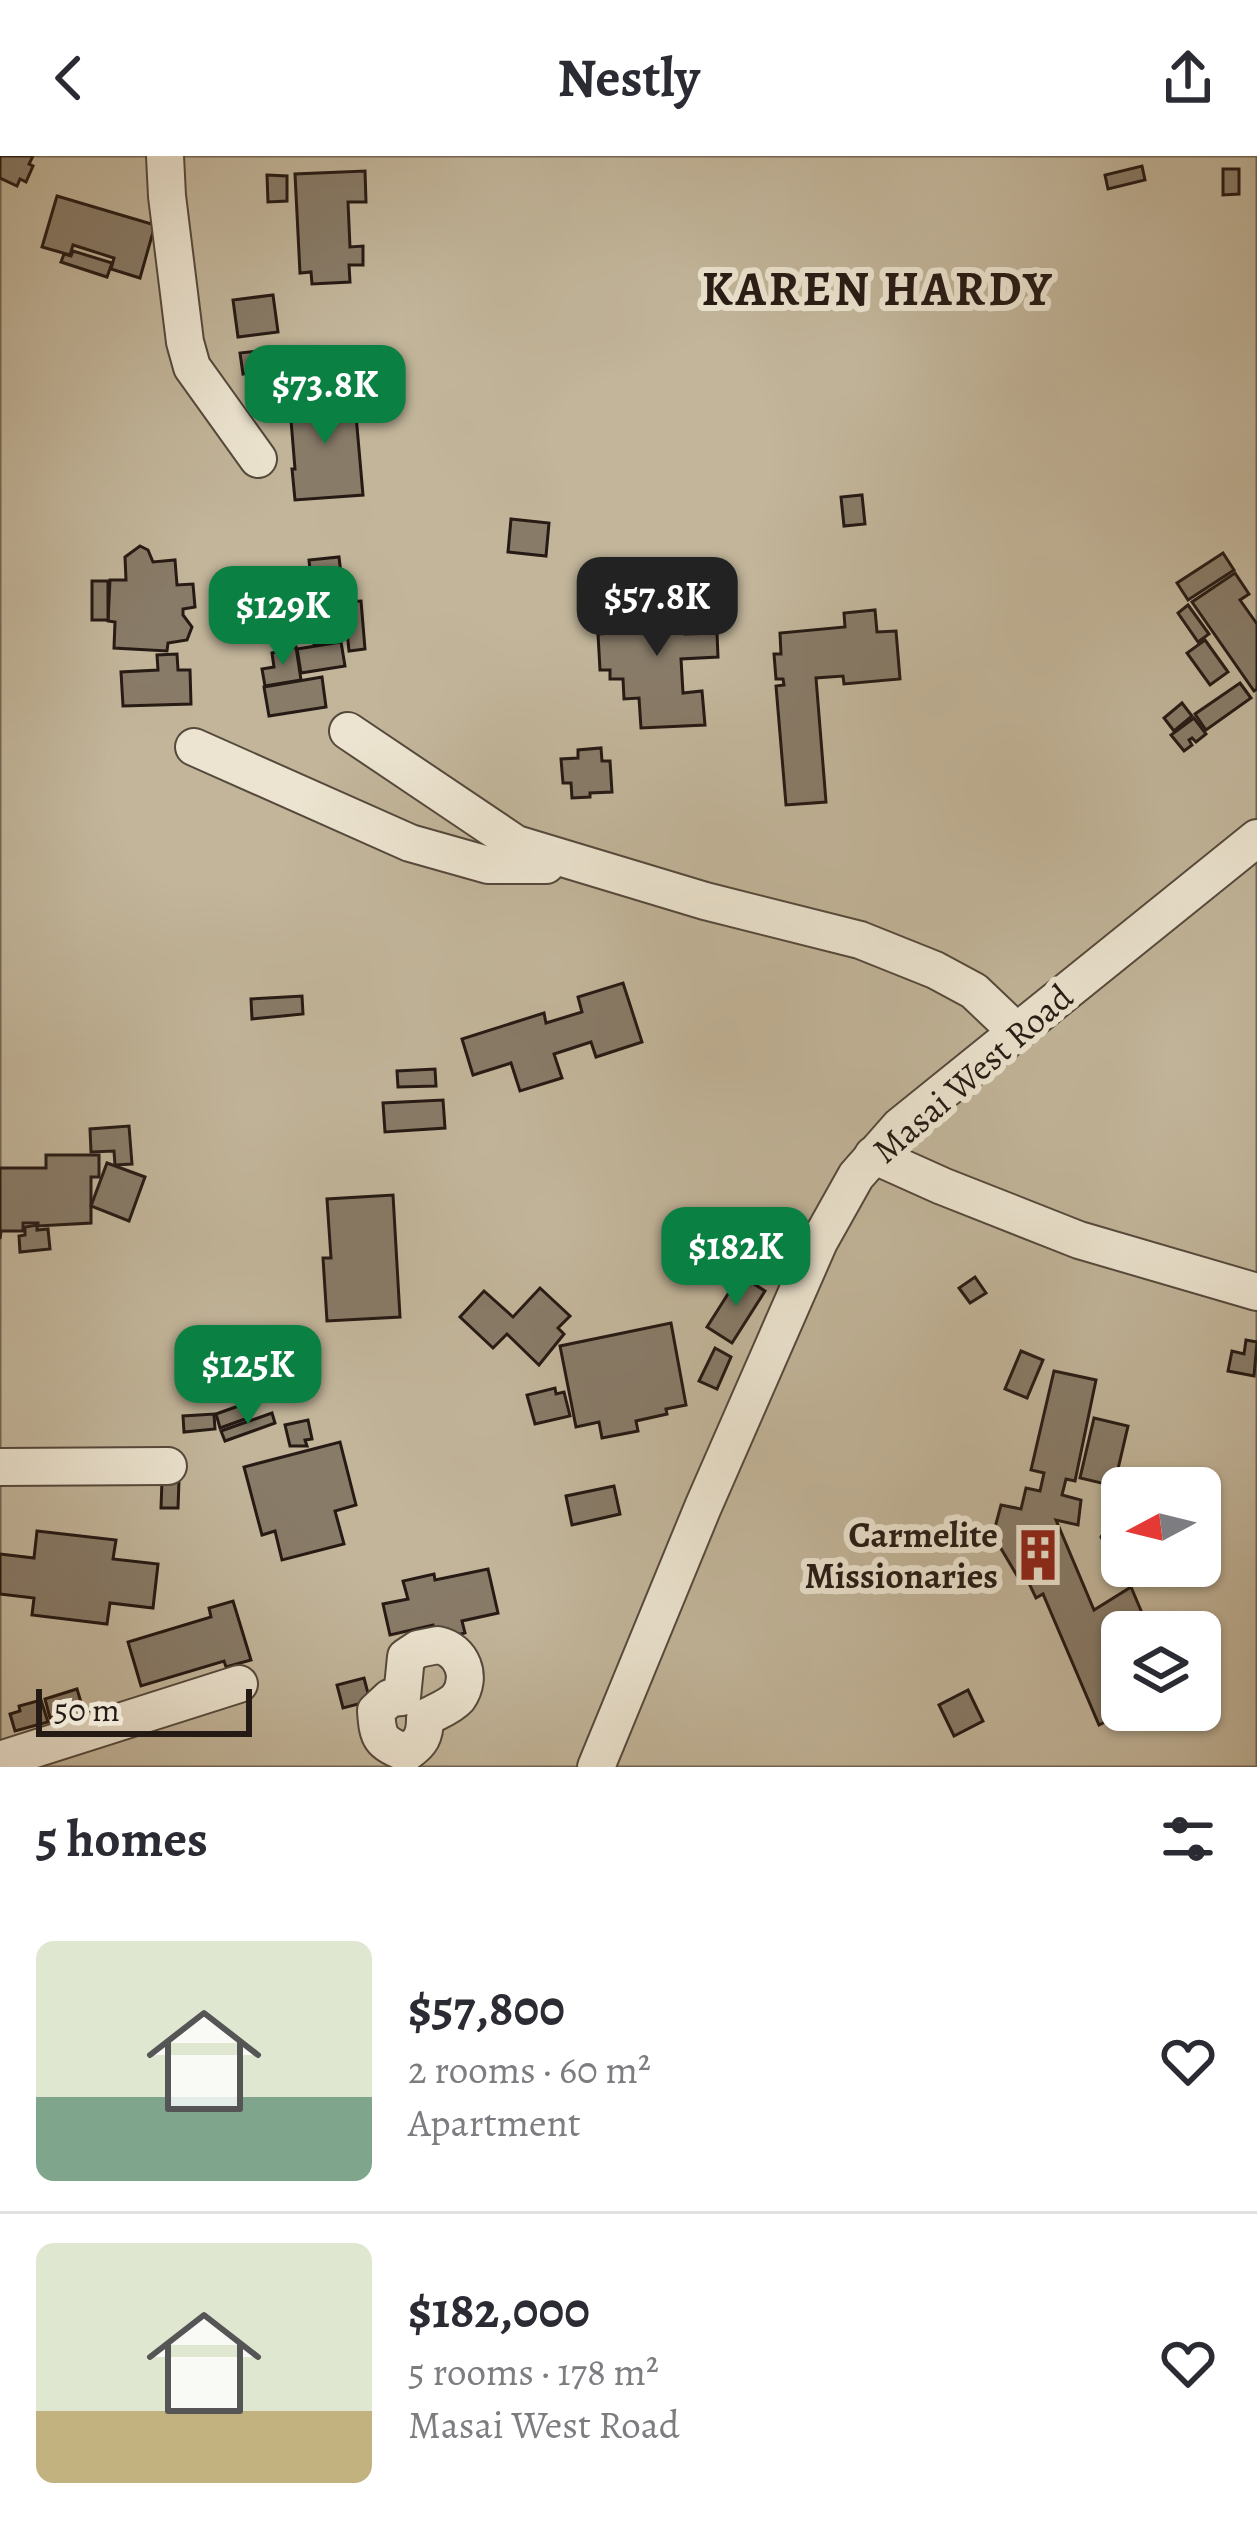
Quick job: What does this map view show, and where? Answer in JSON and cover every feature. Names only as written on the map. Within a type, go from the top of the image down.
[{"type":"street","points":[[165,156],[166,196],[191,367],[258,459]]},
{"type":"street","points":[[348,731],[516,844],[705,901],[860,940],[974,991],[1016,1031]]},
{"type":"street","points":[[194,747],[410,843],[488,865],[586,866]]},
{"type":"street","name":"Masai West Road","points":[[596,1767],[819,1242],[856,1176],[900,1126],[1257,838]]},
{"type":"street","points":[[873,1155],[1079,1240],[1257,1292]]},
{"type":"street","points":[[0,1467],[168,1466]]},
{"type":"street","points":[[0,1760],[239,1684]]},
{"type":"street","points":[[407,1760],[377,1734],[376,1711],[390,1698],[413,1707]]},
{"type":"shaded area","points":[[0,156],[1257,156],[1257,1767],[0,1767]]},
{"type":"building","points":[[0,156],[33,156],[26,182],[20,179],[17,186],[0,178]]},
{"type":"building","points":[[1142,166],[1145,180],[1108,189],[1105,175]]},
{"type":"building","points":[[1223,169],[1239,169],[1239,194],[1223,195]]},
{"type":"building","points":[[365,171],[366,202],[348,202],[350,247],[363,246],[363,265],[349,265],[350,282],[312,284],[311,272],[300,273],[295,174]]},
{"type":"building","points":[[267,175],[287,176],[287,201],[268,202]]},
{"type":"building","points":[[57,196],[155,225],[140,278],[111,269],[114,258],[73,245],[70,255],[42,247]]},
{"type":"building","points":[[73,251],[112,263],[107,277],[61,262],[64,254],[71,256]]},
{"type":"building","points":[[273,295],[278,332],[238,337],[233,300]]},
{"type":"building","points":[[278,349],[281,377],[250,380],[249,373],[243,374],[240,353]]},
{"type":"building","points":[[344,392],[345,405],[355,404],[363,495],[295,500],[289,396]]},
{"type":"building","points":[[862,495],[865,524],[844,526],[841,497]]},
{"type":"building","points":[[511,519],[549,523],[546,556],[508,552]]},
{"type":"building","points":[[140,546],[148,550],[153,562],[175,560],[177,585],[193,584],[195,607],[183,609],[192,627],[187,640],[168,643],[167,651],[114,648],[115,622],[108,621],[110,580],[126,580],[125,557]]},
{"type":"building","points":[[1223,553],[1234,570],[1188,600],[1177,583]]},
{"type":"building","points":[[339,557],[346,618],[316,621],[315,608],[303,609],[300,581],[311,580],[309,560]]},
{"type":"building","points":[[1235,573],[1249,594],[1240,600],[1257,624],[1254,691],[1192,602]]},
{"type":"building","points":[[287,575],[288,586],[298,584],[301,610],[266,615],[261,579]]},
{"type":"building","points":[[92,581],[108,581],[108,620],[92,620]]},
{"type":"building","points":[[682,592],[685,634],[717,633],[718,657],[681,659],[683,693],[702,691],[705,725],[641,728],[639,698],[624,699],[623,679],[610,679],[610,670],[600,670],[598,634],[624,632],[622,595]]},
{"type":"building","points":[[361,601],[365,649],[349,651],[344,602]]},
{"type":"building","points":[[1188,605],[1209,634],[1198,642],[1178,613]]},
{"type":"building","points":[[875,610],[877,632],[896,631],[900,679],[844,684],[843,676],[816,678],[826,802],[786,805],[776,686],[784,685],[783,679],[776,679],[774,654],[781,654],[780,633],[845,627],[844,613]]},
{"type":"building","points":[[335,621],[336,642],[314,644],[312,623]]},
{"type":"building","points":[[1205,640],[1228,672],[1210,685],[1187,653]]},
{"type":"building","points":[[341,642],[345,666],[301,673],[297,649]]},
{"type":"building","points":[[296,647],[301,680],[265,686],[262,669],[274,667],[272,653]]},
{"type":"building","points":[[177,654],[178,670],[190,670],[191,704],[123,706],[121,672],[158,670],[157,655]]},
{"type":"building","points":[[322,677],[326,707],[269,716],[264,687]]},
{"type":"building","points":[[1240,683],[1251,698],[1206,730],[1195,714]]},
{"type":"building","points":[[1182,703],[1192,716],[1174,731],[1164,718]]},
{"type":"building","points":[[1194,718],[1206,734],[1196,742],[1189,740],[1192,745],[1184,751],[1171,735]]},
{"type":"building","points":[[601,748],[602,761],[610,761],[612,792],[572,798],[571,783],[563,783],[561,759],[578,758],[578,750]]},
{"type":"building","points":[[623,983],[642,1042],[596,1057],[591,1042],[554,1054],[562,1078],[520,1091],[511,1063],[473,1075],[462,1039],[544,1013],[546,1023],[582,1012],[578,997]]},
{"type":"building","points":[[302,996],[303,1014],[252,1019],[251,999]]},
{"type":"building","points":[[435,1069],[436,1086],[398,1087],[397,1071]]},
{"type":"building","points":[[443,1100],[445,1128],[385,1132],[383,1103]]},
{"type":"building","points":[[129,1126],[132,1164],[115,1165],[114,1151],[91,1152],[90,1129]]},
{"type":"building","points":[[46,1155],[99,1155],[99,1177],[91,1177],[91,1223],[23,1223],[23,1231],[1,1231],[0,1239],[0,1168],[46,1168]]},
{"type":"building","points":[[107,1163],[145,1177],[129,1221],[91,1206]]},
{"type":"building","points":[[393,1195],[400,1317],[327,1321],[323,1258],[331,1258],[327,1199]]},
{"type":"building","points":[[37,1225],[37,1230],[48,1229],[50,1249],[20,1252],[19,1236],[25,1235],[25,1227]]},
{"type":"building","points":[[740,1275],[765,1291],[732,1343],[707,1327]]},
{"type":"building","points":[[975,1277],[986,1293],[970,1303],[959,1288]]},
{"type":"building","points":[[540,1288],[570,1316],[558,1328],[564,1334],[539,1365],[507,1334],[493,1348],[460,1317],[484,1291],[513,1317]]},
{"type":"building","points":[[671,1323],[686,1405],[636,1421],[638,1431],[602,1438],[599,1422],[576,1427],[560,1346]]},
{"type":"building","points":[[1246,1340],[1257,1342],[1254,1376],[1228,1371],[1232,1351],[1244,1354]]},
{"type":"building","points":[[715,1348],[731,1357],[717,1389],[699,1381]]},
{"type":"building","points":[[1021,1351],[1043,1360],[1027,1398],[1005,1389]]},
{"type":"building","name":"Carmelite Missionaries","points":[[1054,1371],[1096,1380],[1075,1481],[1066,1479],[1062,1495],[1081,1500],[1078,1525],[1056,1520],[1094,1610],[1131,1587],[1141,1611],[1101,1611],[1099,1725],[1043,1594],[1036,1598],[1025,1575],[1019,1579],[993,1535],[1001,1505],[1021,1509],[1026,1488],[1040,1491],[1044,1473],[1031,1470]]},
{"type":"building","points":[[555,1388],[556,1394],[564,1392],[570,1416],[535,1424],[527,1395]]},
{"type":"building","points":[[244,1404],[248,1418],[220,1428],[216,1414]]},
{"type":"building","points":[[272,1413],[275,1423],[225,1441],[221,1431]]},
{"type":"building","points":[[214,1414],[215,1429],[184,1432],[183,1416]]},
{"type":"building","points":[[1094,1418],[1128,1426],[1118,1467],[1101,1467],[1101,1483],[1080,1478]]},
{"type":"building","points":[[308,1420],[312,1439],[305,1440],[307,1446],[290,1446],[285,1425]]},
{"type":"building","points":[[340,1442],[356,1505],[335,1511],[344,1544],[282,1560],[275,1531],[262,1535],[244,1467]]},
{"type":"building","points":[[162,1480],[179,1480],[178,1508],[161,1508]]},
{"type":"building","points":[[614,1486],[620,1514],[572,1525],[566,1496]]},
{"type":"building","points":[[37,1531],[116,1540],[113,1559],[158,1564],[153,1608],[110,1603],[107,1624],[32,1615],[34,1598],[0,1594],[0,1554],[34,1558]]},
{"type":"building","points":[[488,1569],[498,1613],[462,1621],[465,1633],[436,1640],[433,1625],[390,1635],[383,1604],[408,1599],[403,1581]]},
{"type":"building","points":[[233,1601],[251,1660],[226,1667],[224,1661],[141,1686],[128,1642],[211,1617],[209,1608]]},
{"type":"building","points":[[364,1678],[370,1701],[343,1708],[337,1685]]},
{"type":"building","points":[[77,1689],[83,1709],[50,1718],[45,1699]]},
{"type":"building","points":[[968,1690],[983,1721],[954,1736],[939,1705]]},
{"type":"building","points":[[41,1700],[48,1722],[15,1731],[10,1714]]},
{"type":"place","name":"Carmelite Missionaries","points":[[1038,1555]]},
{"type":"district","name":"KAREN HARDY","points":[[878,288]]}]
